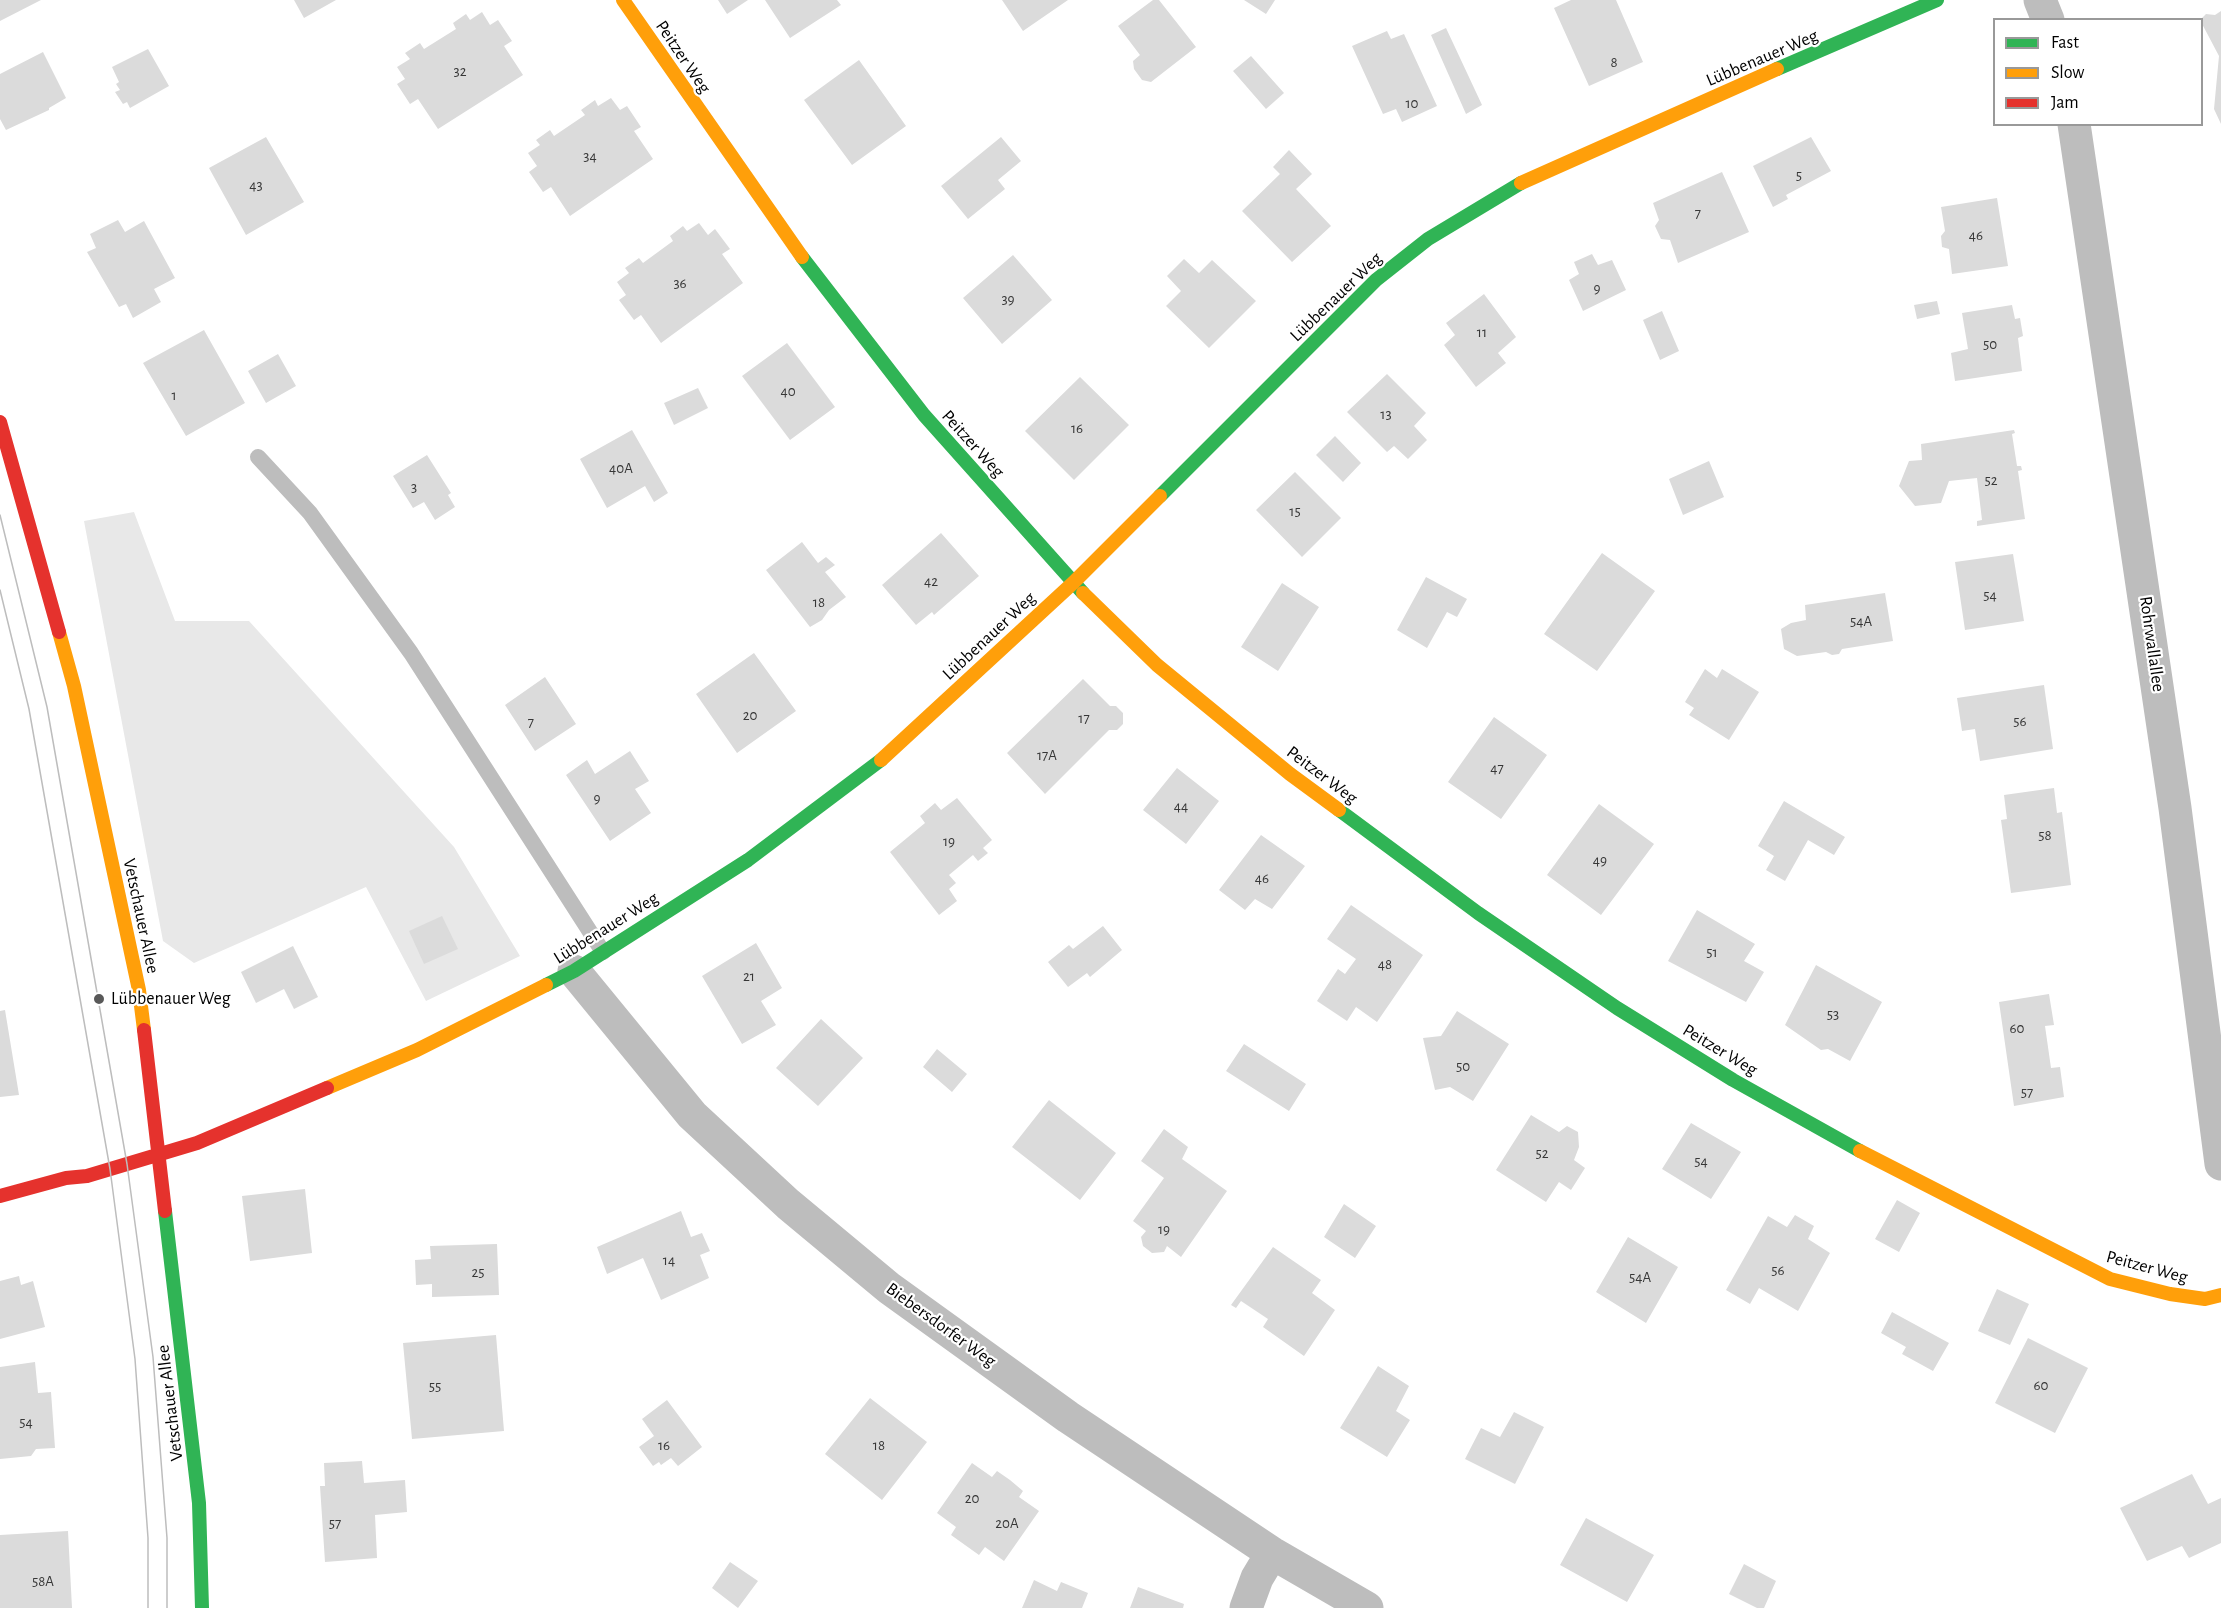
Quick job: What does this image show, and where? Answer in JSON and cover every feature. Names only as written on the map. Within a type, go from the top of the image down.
[{"type":"street","name":"Peitzer Weg","points":[[623,0],[705,121],[872,351],[924,415],[1073,583],[1157,665],[1290,774],[1478,913],[1617,1008],[1733,1080],[1860,1151],[2110,1279],[2170,1294],[2205,1299],[2221,1295]]},
{"type":"street","name":"Lübbenauer Weg","points":[[0,1196],[66,1178],[87,1176],[197,1143],[407,1054],[574,971],[748,860],[876,764],[1073,583],[1376,280],[1462,216],[1553,167],[1937,0]]},
{"type":"street","points":[[2040,0],[2047,18]]},
{"type":"street","name":"Rohrwallallee","points":[[2074,126],[2172,784],[2221,1164]]},
{"type":"street","name":"Vetschauer Allee","points":[[0,422],[74,686],[139,990],[200,1503],[202,1608]]},
{"type":"street","name":"Biebersdorfer Weg","points":[[574,971],[692,1115],[788,1204],[880,1281],[1068,1417],[1272,1553],[1367,1608]]},
{"type":"street","points":[[1246,1608],[1257,1578],[1272,1553]]},
{"type":"lane","points":[[258,457],[310,513],[411,653],[603,952]]},
{"type":"shaded area","points":[[134,512],[175,621],[249,621],[454,847],[520,956],[426,1001],[366,887],[194,963],[163,941],[84,521]]},
{"type":"building","points":[[0,0],[41,0],[0,21]]},
{"type":"building","points":[[294,0],[336,0],[304,18]]},
{"type":"building","points":[[718,0],[748,0],[727,14]]},
{"type":"building","points":[[765,0],[837,0],[841,5],[790,38]]},
{"type":"building","points":[[1002,0],[1068,0],[1023,31]]},
{"type":"building","points":[[1153,0],[1159,0],[1196,47],[1151,82],[1142,80],[1134,69],[1133,61],[1140,55],[1118,26]]},
{"type":"building","points":[[1244,0],[1275,0],[1266,14]]},
{"type":"building","points":[[1571,0],[1616,0],[1643,62],[1589,86],[1554,8]]},
{"type":"building","points":[[2221,11],[2221,124],[2214,109],[2219,56],[2203,26],[2202,18],[2206,14],[2215,15]]},
{"type":"building","points":[[482,12],[490,25],[498,20],[512,41],[504,46],[523,75],[438,129],[418,99],[410,104],[397,84],[405,79],[397,67],[410,59],[405,53],[420,43],[424,49],[456,29],[453,23],[466,14],[470,20]]},
{"type":"building","points":[[1446,28],[1482,105],[1466,114],[1431,35]]},
{"type":"building","points":[[1387,31],[1391,39],[1404,34],[1437,106],[1402,122],[1396,109],[1383,114],[1352,46]]},
{"type":"building","points":[[148,49],[169,86],[130,108],[127,102],[123,104],[115,92],[120,90],[116,84],[119,82],[112,67]]},
{"type":"building","points":[[43,52],[66,98],[49,110],[6,130],[0,119],[0,74]]},
{"type":"building","points":[[1251,56],[1284,93],[1266,109],[1233,71]]},
{"type":"building","points":[[859,60],[906,126],[852,165],[804,100]]},
{"type":"building","points":[[611,98],[620,110],[627,106],[641,127],[634,131],[653,159],[570,216],[551,187],[543,192],[529,172],[537,166],[528,153],[540,145],[536,140],[550,130],[554,136],[585,115],[581,110],[595,100],[598,106]]},
{"type":"building","points":[[266,137],[304,202],[246,235],[209,168]]},
{"type":"building","points":[[1001,137],[1021,161],[998,180],[1005,189],[968,219],[941,186]]},
{"type":"building","points":[[1811,137],[1831,171],[1786,195],[1788,199],[1773,207],[1753,166]]},
{"type":"building","points":[[1289,150],[1312,174],[1296,189],[1331,226],[1292,262],[1242,211],[1280,174],[1273,167]]},
{"type":"building","points":[[1722,172],[1749,232],[1678,263],[1670,240],[1661,239],[1655,226],[1659,220],[1653,203]]},
{"type":"building","points":[[1997,198],[2008,266],[1952,274],[1949,249],[1942,247],[1941,236],[1945,231],[1941,207]]},
{"type":"building","points":[[118,220],[125,232],[144,221],[175,278],[154,289],[161,302],[133,318],[126,304],[119,307],[87,252],[96,248],[90,234]]},
{"type":"building","points":[[699,223],[708,235],[715,229],[730,249],[722,254],[743,283],[661,343],[641,315],[634,320],[619,300],[626,295],[617,282],[629,273],[625,268],[639,258],[643,263],[673,241],[670,236],[683,226],[687,231]]},
{"type":"building","points":[[1592,254],[1598,265],[1612,260],[1626,290],[1583,311],[1569,280],[1579,274],[1574,262]]},
{"type":"building","points":[[1013,255],[1052,300],[1002,344],[963,298]]},
{"type":"building","points":[[1184,259],[1199,273],[1212,260],[1256,301],[1209,348],[1166,306],[1181,291],[1167,276]]},
{"type":"building","points":[[1484,294],[1516,337],[1498,353],[1506,363],[1476,387],[1444,345],[1455,335],[1446,323]]},
{"type":"building","points":[[1937,301],[1940,314],[1917,319],[1914,305]]},
{"type":"building","points":[[2012,305],[2015,319],[2020,318],[2023,336],[2018,338],[2022,371],[1955,381],[1951,353],[1968,349],[1962,313]]},
{"type":"building","points":[[1662,311],[1679,351],[1660,360],[1643,320]]},
{"type":"building","points":[[204,330],[245,403],[186,436],[143,363]]},
{"type":"building","points":[[787,343],[835,407],[790,440],[742,376]]},
{"type":"building","points":[[278,354],[296,386],[266,403],[248,371]]},
{"type":"building","points":[[1387,374],[1426,413],[1414,426],[1427,440],[1408,459],[1394,446],[1387,452],[1347,412]]},
{"type":"building","points":[[1080,377],[1129,425],[1074,480],[1025,431]]},
{"type":"building","points":[[698,388],[708,408],[674,425],[664,403]]},
{"type":"building","points":[[632,430],[668,493],[654,502],[645,486],[607,508],[580,459]]},
{"type":"building","points":[[2014,430],[2015,433],[2012,434],[2017,466],[2021,466],[2022,470],[2018,471],[2025,519],[1977,526],[1977,521],[1982,520],[1977,478],[1949,481],[1941,503],[1915,506],[1899,486],[1909,461],[1922,460],[1921,444]]},
{"type":"building","points":[[1335,436],[1361,463],[1343,482],[1316,455]]},
{"type":"building","points":[[427,455],[451,493],[448,495],[455,507],[435,520],[424,502],[413,508],[393,476]]},
{"type":"building","points":[[1709,461],[1724,497],[1683,515],[1669,479]]},
{"type":"building","points":[[1295,472],[1341,518],[1302,557],[1256,510]]},
{"type":"building","points":[[941,533],[979,576],[934,615],[932,612],[916,625],[882,585]]},
{"type":"building","points":[[802,542],[818,563],[826,557],[835,565],[825,572],[846,597],[829,610],[822,620],[810,627],[766,570]]},
{"type":"building","points":[[1602,553],[1655,591],[1597,671],[1544,634]]},
{"type":"building","points":[[2013,554],[2024,621],[1965,630],[1955,562]]},
{"type":"building","points":[[1426,577],[1467,599],[1457,617],[1447,612],[1427,648],[1397,630]]},
{"type":"building","points":[[1282,583],[1319,607],[1278,671],[1241,647]]},
{"type":"building","points":[[1885,593],[1893,641],[1842,649],[1839,654],[1832,655],[1826,652],[1797,656],[1784,649],[1781,629],[1791,623],[1806,620],[1805,605]]},
{"type":"building","points":[[754,653],[796,711],[737,753],[696,694]]},
{"type":"building","points":[[1705,669],[1717,678],[1722,669],[1759,692],[1729,740],[1689,715],[1694,708],[1685,702]]},
{"type":"building","points":[[545,677],[576,724],[535,751],[505,705]]},
{"type":"building","points":[[1083,679],[1110,706],[1116,706],[1123,713],[1123,724],[1117,730],[1109,730],[1045,794],[1007,753]]},
{"type":"building","points":[[2044,685],[2053,749],[1980,761],[1975,729],[1962,731],[1957,698]]},
{"type":"building","points":[[1494,717],[1547,755],[1501,819],[1448,782]]},
{"type":"building","points":[[630,751],[649,781],[635,789],[651,813],[610,841],[566,775],[587,760],[595,774]]},
{"type":"building","points":[[1177,768],[1219,801],[1186,844],[1143,810]]},
{"type":"building","points":[[2054,788],[2057,813],[2062,812],[2071,885],[2011,893],[2001,820],[2007,819],[2004,795]]},
{"type":"building","points":[[957,798],[992,840],[983,848],[988,853],[978,861],[973,855],[949,875],[956,883],[949,889],[957,901],[939,915],[890,852],[925,823],[920,816],[935,803],[941,810]]},
{"type":"building","points":[[1784,801],[1845,837],[1834,855],[1808,840],[1785,881],[1766,870],[1774,856],[1758,846]]},
{"type":"building","points":[[1599,804],[1654,844],[1601,915],[1547,875]]},
{"type":"building","points":[[1261,835],[1305,866],[1272,909],[1255,899],[1245,910],[1219,890]]},
{"type":"building","points":[[1351,905],[1423,955],[1377,1022],[1356,1007],[1347,1021],[1317,1001],[1338,969],[1345,974],[1356,959],[1327,939]]},
{"type":"building","points":[[1697,910],[1755,944],[1744,961],[1764,972],[1746,1002],[1668,961]]},
{"type":"building","points":[[442,916],[458,949],[424,964],[409,931]]},
{"type":"building","points":[[1103,926],[1122,950],[1090,977],[1087,973],[1068,987],[1048,962],[1069,945],[1073,949]]},
{"type":"building","points":[[756,943],[782,988],[761,1001],[776,1025],[742,1044],[702,976]]},
{"type":"building","points":[[293,946],[318,997],[294,1009],[284,989],[256,1003],[241,972]]},
{"type":"building","points":[[1816,965],[1882,1002],[1850,1061],[1828,1049],[1821,1050],[1785,1025]]},
{"type":"building","points":[[2049,994],[2054,1025],[2045,1026],[2051,1068],[2060,1067],[2064,1097],[2014,1106],[1999,1002]]},
{"type":"building","points":[[5,1010],[19,1095],[0,1097],[0,1011]]},
{"type":"building","points":[[1457,1011],[1509,1044],[1473,1101],[1450,1087],[1435,1090],[1423,1038],[1441,1036]]},
{"type":"building","points":[[821,1019],[863,1058],[818,1106],[776,1068]]},
{"type":"building","points":[[1244,1044],[1306,1084],[1289,1111],[1226,1071]]},
{"type":"building","points":[[937,1049],[967,1074],[952,1092],[923,1067]]},
{"type":"building","points":[[1049,1100],[1116,1153],[1080,1200],[1012,1147]]},
{"type":"building","points":[[1531,1115],[1559,1132],[1567,1126],[1578,1132],[1579,1147],[1574,1160],[1585,1168],[1571,1190],[1559,1182],[1546,1202],[1496,1170]]},
{"type":"building","points":[[1691,1123],[1741,1152],[1711,1199],[1662,1169]]},
{"type":"building","points":[[1164,1129],[1188,1147],[1182,1159],[1227,1191],[1181,1257],[1167,1246],[1164,1252],[1152,1253],[1143,1246],[1141,1237],[1146,1231],[1133,1221],[1164,1178],[1141,1161]]},
{"type":"building","points":[[305,1189],[312,1253],[250,1261],[242,1196]]},
{"type":"building","points":[[1897,1200],[1920,1213],[1899,1252],[1875,1239]]},
{"type":"building","points":[[1344,1204],[1376,1226],[1355,1258],[1324,1237]]},
{"type":"building","points":[[681,1211],[691,1237],[702,1233],[710,1251],[700,1255],[709,1278],[661,1300],[643,1258],[607,1274],[597,1247]]},
{"type":"building","points":[[1795,1215],[1814,1226],[1808,1239],[1830,1253],[1798,1311],[1759,1288],[1750,1304],[1726,1290],[1768,1216],[1787,1227]]},
{"type":"building","points":[[1628,1237],[1678,1267],[1646,1323],[1596,1292]]},
{"type":"building","points":[[497,1244],[499,1295],[432,1297],[432,1284],[416,1285],[415,1260],[431,1259],[430,1246]]},
{"type":"building","points":[[1273,1247],[1321,1280],[1312,1293],[1335,1310],[1304,1356],[1263,1327],[1268,1319],[1241,1301],[1236,1308],[1231,1305]]},
{"type":"building","points":[[19,1276],[21,1285],[33,1281],[45,1327],[0,1339],[0,1281]]},
{"type":"building","points":[[1997,1289],[2029,1304],[2010,1345],[1978,1331]]},
{"type":"building","points":[[1892,1312],[1949,1343],[1933,1371],[1902,1354],[1906,1347],[1881,1333]]},
{"type":"building","points":[[496,1335],[504,1431],[412,1439],[403,1343]]},
{"type":"building","points":[[2028,1338],[2088,1368],[2055,1433],[1995,1403]]},
{"type":"building","points":[[35,1362],[38,1393],[51,1392],[55,1448],[36,1449],[31,1456],[0,1459],[0,1367]]},
{"type":"building","points":[[1378,1366],[1409,1386],[1396,1411],[1410,1420],[1387,1457],[1340,1428]]},
{"type":"building","points":[[870,1398],[927,1442],[882,1500],[825,1454]]},
{"type":"building","points":[[667,1400],[702,1447],[678,1466],[671,1458],[661,1465],[659,1462],[653,1466],[639,1447],[654,1436],[642,1419]]},
{"type":"building","points":[[1514,1412],[1544,1427],[1515,1484],[1465,1459],[1481,1428],[1500,1437]]},
{"type":"building","points":[[362,1461],[364,1483],[405,1480],[407,1512],[375,1515],[377,1558],[325,1562],[320,1486],[325,1486],[324,1463]]},
{"type":"building","points":[[972,1463],[992,1477],[997,1471],[1010,1480],[1023,1491],[1019,1497],[1039,1511],[1004,1561],[985,1547],[979,1555],[951,1535],[956,1527],[937,1513]]},
{"type":"building","points":[[2192,1474],[2208,1504],[2221,1498],[2221,1543],[2189,1558],[2182,1546],[2147,1561],[2120,1508]]},
{"type":"building","points":[[1586,1518],[1654,1555],[1627,1602],[1560,1565]]},
{"type":"building","points":[[68,1531],[72,1608],[0,1608],[0,1535]]},
{"type":"building","points":[[730,1562],[758,1581],[738,1608],[712,1588]]},
{"type":"building","points":[[1744,1564],[1776,1581],[1764,1608],[1757,1608],[1729,1594]]},
{"type":"building","points":[[1034,1580],[1057,1591],[1061,1582],[1088,1593],[1082,1608],[1022,1608]]},
{"type":"building","points":[[1138,1587],[1184,1604],[1183,1608],[1130,1608]]},
{"type":"tram line","points":[[0,515],[47,707],[127,1164],[153,1357],[167,1538],[167,1608]]},
{"type":"tram line","points":[[0,590],[29,709],[110,1169],[135,1359],[148,1538],[148,1608]]},
{"type":"traffic: fast","points":[[1777,69],[1937,0]]},
{"type":"traffic: fast","points":[[1160,496],[1376,280],[1428,239],[1521,183]]},
{"type":"traffic: fast","points":[[802,257],[924,415],[1083,593]]},
{"type":"traffic: fast","points":[[546,985],[574,971],[748,860],[881,760]]},
{"type":"traffic: fast","points":[[1339,810],[1478,913],[1617,1008],[1733,1080],[1860,1151]]},
{"type":"traffic: fast","points":[[165,1211],[199,1503],[202,1608]]},
{"type":"traffic: slow","points":[[623,0],[802,257]]},
{"type":"traffic: slow","points":[[1521,183],[1777,69]]},
{"type":"traffic: slow","points":[[881,760],[1073,583],[1160,496]]},
{"type":"traffic: slow","points":[[1083,593],[1157,665],[1290,774],[1339,810]]},
{"type":"traffic: slow","points":[[59,632],[74,686],[139,990],[144,1030]]},
{"type":"traffic: slow","points":[[327,1088],[417,1050],[546,985]]},
{"type":"traffic: slow","points":[[1860,1151],[2110,1279],[2170,1294],[2205,1299],[2221,1295]]},
{"type":"traffic: jam","points":[[0,422],[59,632]]},
{"type":"traffic: jam","points":[[144,1030],[165,1211]]},
{"type":"traffic: jam","points":[[0,1196],[66,1178],[87,1176],[197,1143],[327,1088]]},
{"type":"place","name":"Lübbenauer Weg","points":[[99,999]]}]
